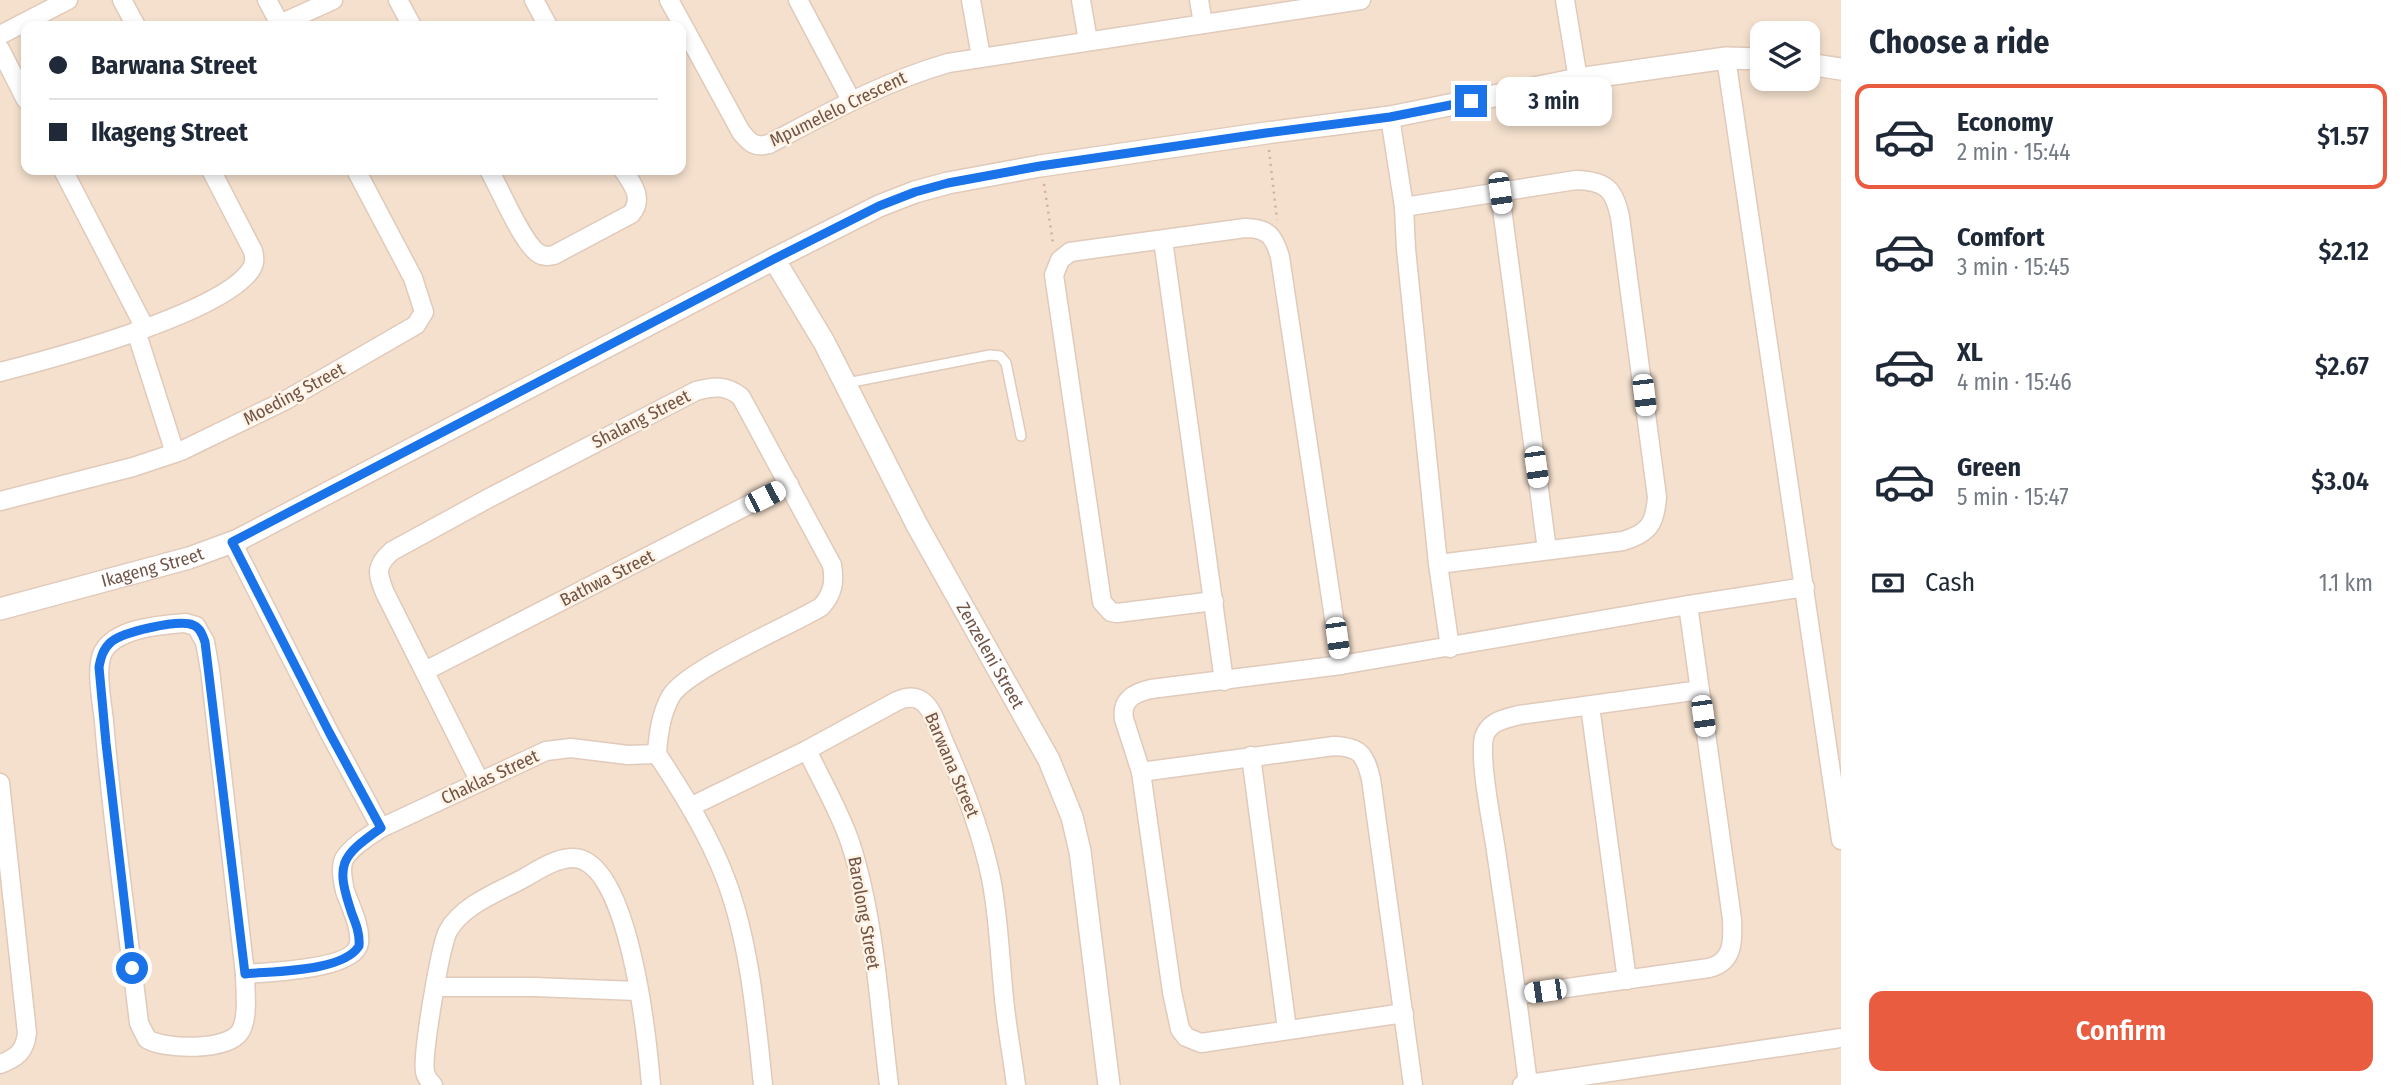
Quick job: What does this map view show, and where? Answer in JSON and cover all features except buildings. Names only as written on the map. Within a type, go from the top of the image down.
[{"type":"street","points":[[27,21],[68,0]]},
{"type":"street","points":[[122,0],[133,21]]},
{"type":"street","points":[[267,0],[278,21]]},
{"type":"street","points":[[288,21],[333,0]]},
{"type":"street","points":[[398,0],[409,21]]},
{"type":"street","points":[[534,0],[545,21]]},
{"type":"street","name":"Mpumelelo Crescent","points":[[669,0],[680,21]]},
{"type":"street","points":[[799,0],[851,100]]},
{"type":"street","points":[[971,0],[981,57]]},
{"type":"street","points":[[1081,0],[1088,41]]},
{"type":"street","points":[[1199,0],[1203,23]]},
{"type":"street","name":"Mpumelelo Crescent","points":[[686,31],[741,132],[754,145],[769,144],[851,100],[917,72],[948,63],[1315,4],[1361,0]]},
{"type":"street","points":[[1565,0],[1578,79]]},
{"type":"street","points":[[0,35],[21,24]]},
{"type":"street","points":[[0,49],[21,90]]},
{"type":"street","points":[[1726,58],[1841,840]]},
{"type":"street","name":"Ikageng Street","points":[[0,609],[189,558],[232,542],[774,259],[879,206],[915,192],[1040,166],[1390,117],[1578,79],[1726,58],[1750,59]]},
{"type":"street","points":[[1820,66],[1841,69]]},
{"type":"street","points":[[1390,117],[1404,207],[1438,564],[1450,648]]},
{"type":"street","points":[[65,175],[140,329],[175,453]]},
{"type":"street","points":[[0,372],[140,329],[215,298],[244,278],[254,263],[250,242],[214,175]]},
{"type":"street","name":"Moeding Street","points":[[0,501],[133,467],[175,453],[286,400],[409,330],[420,320],[423,307],[413,278],[359,175]]},
{"type":"street","points":[[492,175],[526,239],[535,250],[545,256],[554,255],[631,214],[637,205],[637,193],[627,175]]},
{"type":"street","points":[[1404,207],[1576,180],[1598,182],[1614,195],[1624,244],[1657,497],[1656,514],[1647,529],[1636,537],[1623,541],[1438,564]]},
{"type":"street","points":[[1500,193],[1548,550]]},
{"type":"street","points":[[1214,601],[1117,613],[1111,612],[1102,603],[1056,295],[1056,267],[1065,255],[1078,249],[1258,228],[1271,236],[1277,247],[1341,665]]},
{"type":"street","points":[[1163,240],[1224,681]]},
{"type":"street","name":"Zenzeleni Street","points":[[774,259],[824,342],[917,525],[1049,760],[1072,817],[1085,879],[1109,1085]]},
{"type":"street","name":"Shalang Street","points":[[480,782],[380,581],[379,565],[382,560],[392,551],[489,498],[696,391],[720,387],[733,390],[741,397],[832,565],[834,578],[828,599],[821,607],[680,685],[665,708],[658,734],[657,754]]},
{"type":"street","name":"Bathwa Street","points":[[425,671],[789,484]]},
{"type":"street","points":[[232,542],[381,828],[358,844],[345,859],[343,866],[343,883],[358,931],[359,946],[356,951],[348,957],[315,966],[245,974]]},
{"type":"street","points":[[1404,1013],[1287,1029],[1214,1043],[1201,1043],[1186,1037],[1180,1029],[1172,992],[1141,772],[1122,710],[1128,698],[1151,689],[1450,648],[1805,587]]},
{"type":"street","points":[[1517,995],[1715,967],[1724,961],[1731,949],[1733,937],[1729,898],[1688,605]]},
{"type":"street","points":[[185,624],[196,626],[202,635],[210,670],[245,974],[244,1019],[241,1031],[234,1038],[208,1045],[166,1047],[143,1034],[139,1023],[119,859],[99,667],[105,649],[121,636],[167,625],[185,624]]},
{"type":"street","points":[[1528,1084],[1487,786],[1485,735],[1490,726],[1518,715],[1700,690]]},
{"type":"street","name":"Barwana Street","points":[[692,806],[807,750],[907,696],[916,696],[929,710],[956,768],[978,826],[991,878],[1016,1085]]},
{"type":"street","points":[[1590,706],[1627,980]]},
{"type":"street","points":[[1141,772],[1251,755],[1334,746],[1348,746],[1365,759],[1373,792],[1413,1085]]},
{"type":"street","name":"Chaklas Street","points":[[381,828],[535,755],[557,748],[628,755],[657,754]]},
{"type":"street","name":"Barolong Street","points":[[807,750],[849,839],[858,867],[868,917],[889,1085]]},
{"type":"street","points":[[657,754],[692,806],[715,854],[737,916],[751,991],[763,1085]]},
{"type":"street","points":[[1251,755],[1287,1029]]},
{"type":"street","points":[[0,783],[27,1033],[20,1053],[0,1064]]},
{"type":"street","points":[[433,1085],[425,1073],[435,987],[447,933],[464,912],[534,872],[562,859],[575,858],[584,860],[600,874],[622,918],[638,991],[651,1085]]},
{"type":"street","points":[[435,987],[638,991]]},
{"type":"street","points":[[1522,1085],[1841,1038]]},
{"type":"lane","points":[[845,384],[990,355],[1000,356],[1006,363],[1021,436]]},
{"type":"path","points":[[1266,133],[1278,214],[1277,247]]},
{"type":"path","points":[[1040,166],[1056,267]]},
{"type":"shaded area","points":[[0,0],[1841,0],[1841,1085],[0,1085]]},
{"type":"route","points":[[132,968],[99,667],[101,655],[114,640],[167,625],[192,624],[199,629],[205,642],[245,974],[331,963],[348,957],[359,946],[358,931],[343,883],[343,866],[345,859],[358,844],[381,828],[232,542],[774,259],[879,206],[915,192],[1040,166],[1390,117],[1471,101]]}]
